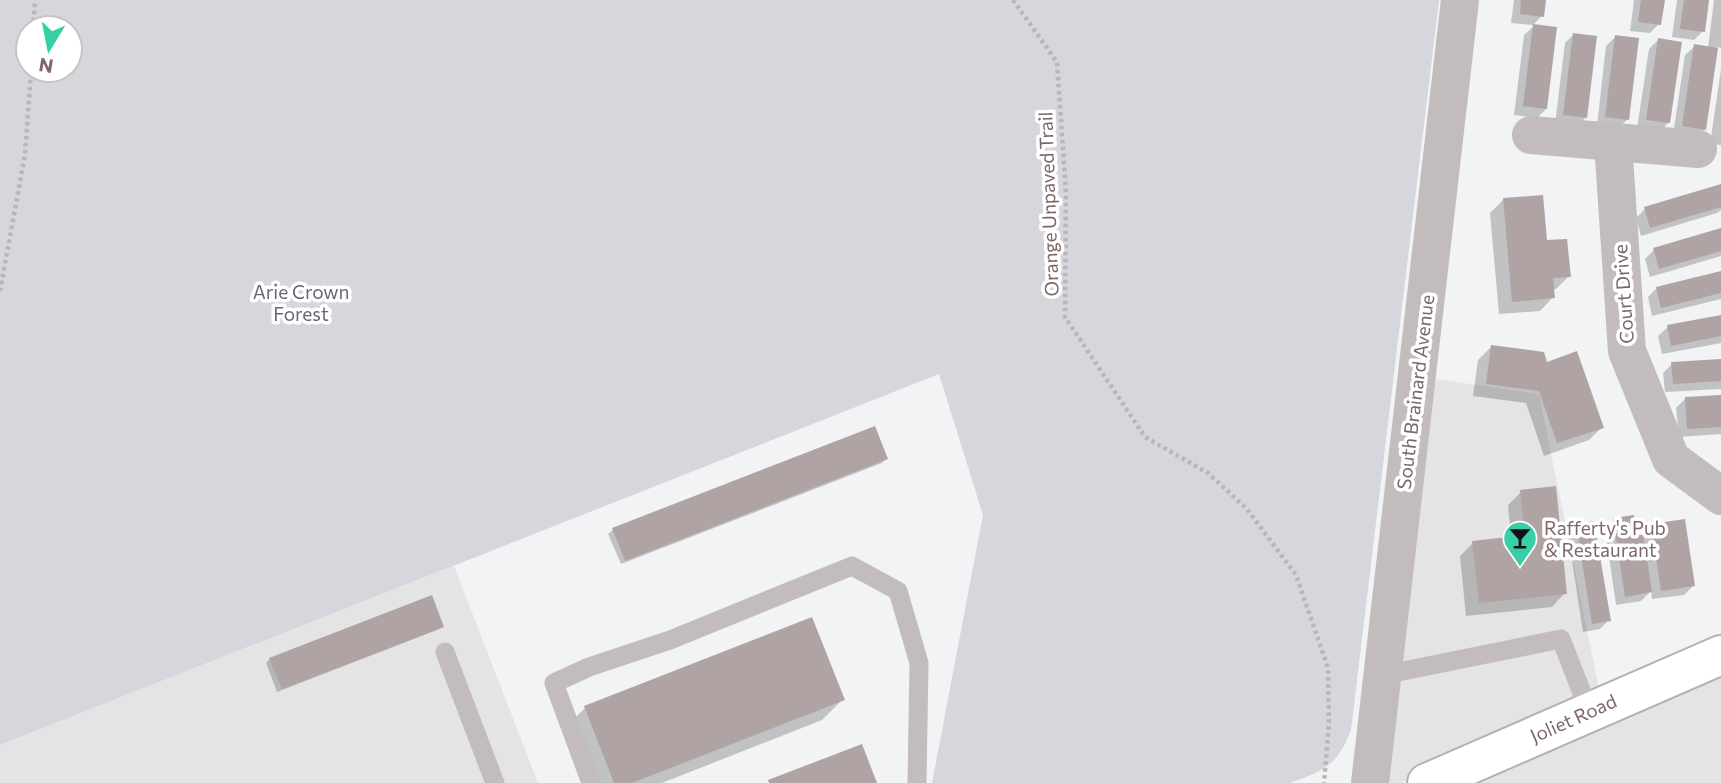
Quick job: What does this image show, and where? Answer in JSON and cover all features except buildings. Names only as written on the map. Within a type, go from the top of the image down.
[{"type":"main road","name":"Joliet Road","points":[[1427,783],[1721,655]]},
{"type":"street","name":"South Brainard Avenue","points":[[1370,783],[1460,0]]},
{"type":"street","points":[[1531,135],[1698,149]]},
{"type":"street","name":"Court Drive","points":[[1613,142],[1627,351],[1671,458],[1721,496]]},
{"type":"lane","points":[[591,783],[554,683],[589,667],[670,640],[852,566],[898,592],[919,663],[917,783]]},
{"type":"lane","points":[[1383,675],[1561,639],[1590,710]]},
{"type":"lane","points":[[445,652],[495,783]]},
{"type":"path","name":"Orange Unpaved Trail","points":[[1013,0],[1057,62],[1066,193],[1065,317],[1145,437],[1208,473],[1247,509],[1296,575],[1328,668],[1329,722],[1324,783]]},
{"type":"path","points":[[0,291],[25,155],[30,84]]},
{"type":"shaded area","points":[[1429,378],[1539,394],[1600,694],[1401,783],[1377,783]]},
{"type":"shaded area","points":[[454,566],[538,783],[0,783],[0,745]]},
{"type":"shaded area","points":[[1721,673],[1721,783],[1455,783]]},
{"type":"green space","name":"Arie Crown Forest","points":[[0,0],[1439,0],[1351,730],[1340,752],[1328,765],[1290,783],[932,783],[983,515],[939,374],[0,745]]},
{"type":"place","name":"Rafferty's Pub & Restaurant","points":[[1520,568]]}]
